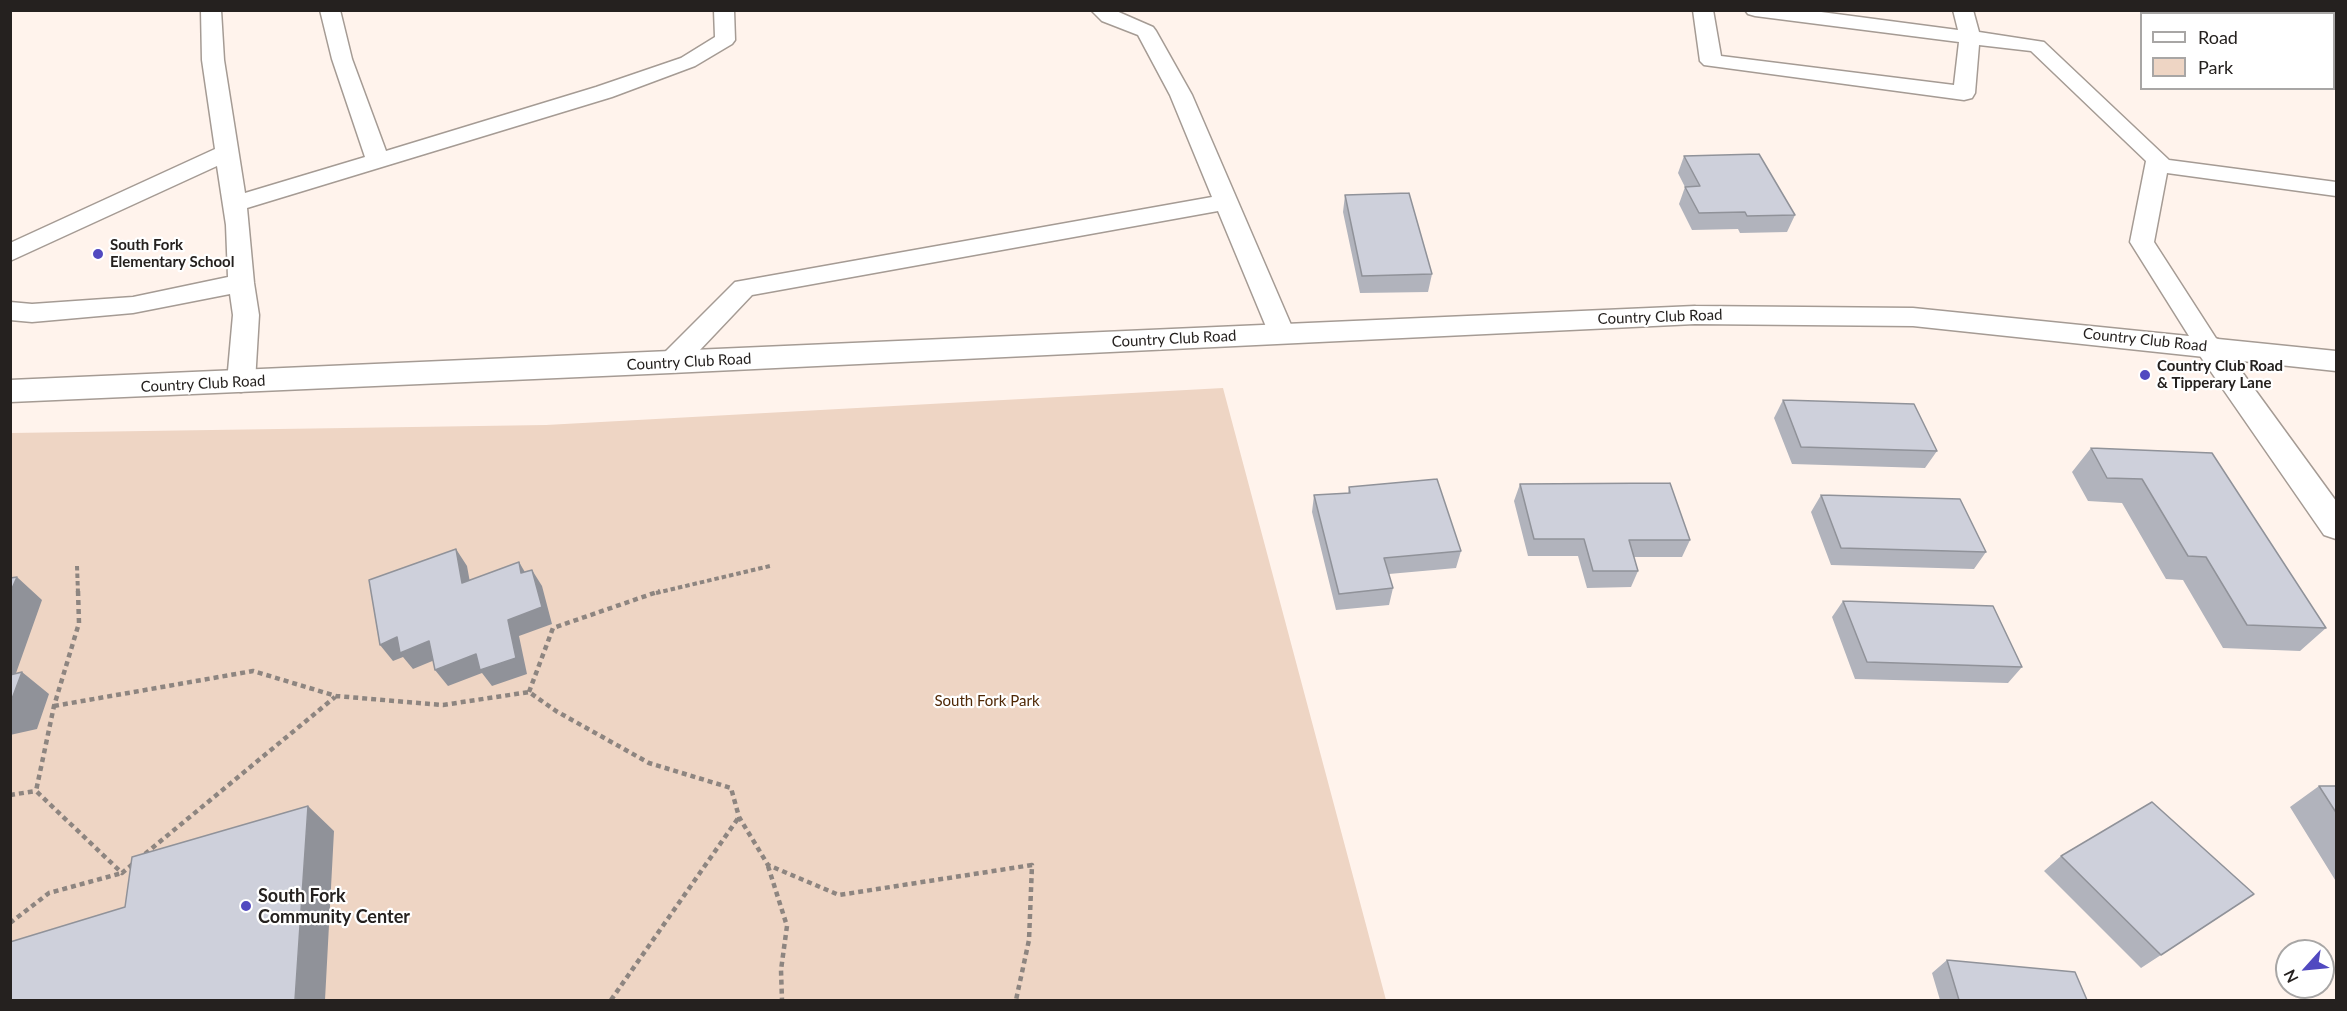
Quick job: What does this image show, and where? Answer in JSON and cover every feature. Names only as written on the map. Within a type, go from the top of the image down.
[{"type":"main road","name":"Country Club Road","points":[[10,391],[1695,315],[1913,317],[2337,361]]},
{"type":"main road","points":[[2208,346],[2337,526]]},
{"type":"lane","points":[[211,10],[213,60],[234,204],[246,315],[241,382]]},
{"type":"lane","points":[[330,10],[342,59],[378,161]]},
{"type":"lane","points":[[234,204],[604,92],[688,62],[725,40],[724,10]]},
{"type":"lane","points":[[1101,10],[1109,17],[1146,31],[1181,95],[1282,334]]},
{"type":"lane","points":[[1703,10],[1711,61],[1964,93],[1970,36],[1963,10]]},
{"type":"lane","points":[[1755,10],[2037,46],[2158,160],[2142,242],[2208,346]]},
{"type":"lane","points":[[10,253],[226,153]]},
{"type":"lane","points":[[2157,165],[2337,189]]},
{"type":"lane","points":[[670,363],[744,288],[1226,202]]},
{"type":"lane","points":[[10,311],[32,314],[133,305],[241,283]]},
{"type":"path","points":[[36,791],[54,706],[79,623],[77,566]]},
{"type":"path","points":[[529,692],[553,628],[674,587],[770,566]]},
{"type":"path","points":[[54,706],[253,671],[336,696],[443,705],[529,692],[556,711],[648,763],[731,788],[739,817],[768,865],[787,926],[781,970],[782,1000]]},
{"type":"path","points":[[10,923],[49,893],[122,873],[336,696]]},
{"type":"path","points":[[36,791],[122,873]]},
{"type":"path","points":[[10,795],[36,791]]},
{"type":"path","points":[[611,1000],[739,817]]},
{"type":"path","points":[[768,865],[839,895],[1032,865],[1029,940],[1016,1000]]},
{"type":"green space","name":"South Fork Park","points":[[1223,388],[1386,1000],[11,1000],[11,433],[546,425]]},
{"type":"building","points":[[1759,154],[1795,215],[1747,216],[1745,212],[1699,213],[1685,187],[1700,186],[1684,156]]},
{"type":"building","points":[[1409,193],[1432,274],[1362,276],[1345,195]]},
{"type":"building","points":[[1783,400],[1914,404],[1937,451],[1801,447]]},
{"type":"building","points":[[2091,448],[2212,453],[2326,628],[2247,625],[2206,557],[2188,556],[2142,479],[2107,478]]},
{"type":"building","points":[[1437,479],[1461,551],[1384,558],[1393,588],[1339,594],[1314,495],[1350,493],[1349,487]]},
{"type":"building","points":[[1670,483],[1690,540],[1629,540],[1638,571],[1593,571],[1584,539],[1534,539],[1520,484]]},
{"type":"building","points":[[1821,495],[1960,499],[1986,552],[1841,548]]},
{"type":"building","points":[[456,549],[462,583],[519,562],[521,573],[532,570],[542,607],[508,620],[516,658],[480,670],[476,654],[435,670],[429,641],[400,653],[397,637],[380,645],[369,580]]},
{"type":"building","points":[[17,577],[10,593],[10,578]]},
{"type":"building","points":[[1843,601],[1993,606],[2022,667],[1867,662]]},
{"type":"building","points":[[22,672],[10,704],[10,675]]},
{"type":"building","points":[[2319,786],[2337,786],[2337,814]]},
{"type":"building","points":[[2152,802],[2254,894],[2161,955],[2061,856]]},
{"type":"building","name":"South Fork Community Center","points":[[308,806],[295,1000],[10,1000],[10,942],[125,907],[132,857]]},
{"type":"building","points":[[1947,960],[2075,972],[2087,1000],[1959,1000]]},
{"type":"place","name":"South Fork Elementary School","points":[[98,254]]},
{"type":"place","name":"Country Club Road & Tipperary Lane","points":[[2145,375]]},
{"type":"place","name":"South Fork Community Center","points":[[246,906]]}]
